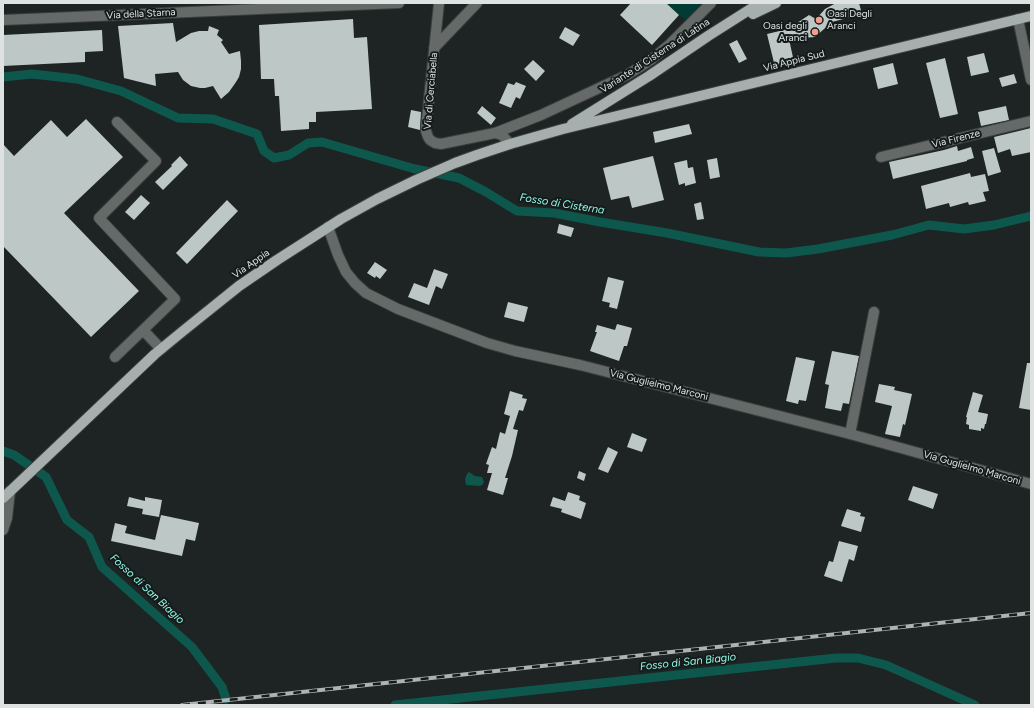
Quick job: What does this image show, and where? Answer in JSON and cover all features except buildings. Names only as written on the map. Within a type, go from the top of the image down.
[{"type":"main road","points":[[708,36],[751,3]]},
{"type":"main road","name":"Variante di Cisterna di Latina","points":[[563,129],[649,76],[760,3]]},
{"type":"main road","points":[[708,36],[776,3]]},
{"type":"main road","name":"Via Appia Sud","points":[[563,129],[1031,16]]},
{"type":"main road","name":"Via Appia","points":[[7,495],[161,349],[188,326],[251,278],[295,248],[377,199],[425,176],[467,158],[563,129]]},
{"type":"street","name":"Via della Starna","points":[[3,20],[398,3]]},
{"type":"street","name":"Via di Cerciabella","points":[[439,3],[426,128],[428,137],[435,143],[442,144],[487,133],[495,133]]},
{"type":"street","points":[[434,48],[477,3]]},
{"type":"street","points":[[495,133],[554,109],[640,67],[674,41],[711,3]]},
{"type":"street","points":[[1018,19],[1031,80]]},
{"type":"street","name":"Via Firenze","points":[[881,157],[1031,121]]},
{"type":"street","points":[[115,357],[175,299],[99,218],[156,161],[118,122]]},
{"type":"street","points":[[495,133],[504,136],[510,144]]},
{"type":"street","name":"Via Guglielmo Marconi","points":[[328,227],[342,265],[348,275],[366,293],[392,307],[473,338],[505,349],[580,365],[850,434],[1031,484]]},
{"type":"street","points":[[850,434],[874,312]]},
{"type":"street","points":[[144,330],[161,349]]},
{"type":"street","points":[[3,530],[7,518],[7,495]]},
{"type":"shaded area","points":[[666,3],[698,3],[700,5],[685,20]]},
{"type":"shaded area","points":[[469,472],[475,476],[482,477],[484,482],[482,485],[466,485],[465,479]]},
{"type":"waterway","name":"Fosso di Cisterna","points":[[3,77],[32,74],[77,79],[121,91],[178,118],[213,119],[257,134],[264,151],[274,158],[289,155],[308,143],[322,142],[415,169],[459,178],[517,211],[554,213],[667,233],[759,252],[786,253],[818,249],[892,235],[929,225],[964,229],[994,225],[1031,216]]},
{"type":"waterway","name":"Fosso di San Biagio","points":[[3,451],[14,455],[46,477],[67,520],[89,537],[102,567],[192,647],[222,687],[226,699]]},
{"type":"waterway","name":"Fosso di San Biagio","points":[[395,705],[836,658],[858,658],[886,665],[975,705]]},
{"type":"railway","points":[[182,705],[1031,613]]},
{"type":"place","name":"Oasi Degli Aranci","points":[[819,20]]},
{"type":"place","name":"Oasi degli Aranci","points":[[815,32]]}]
